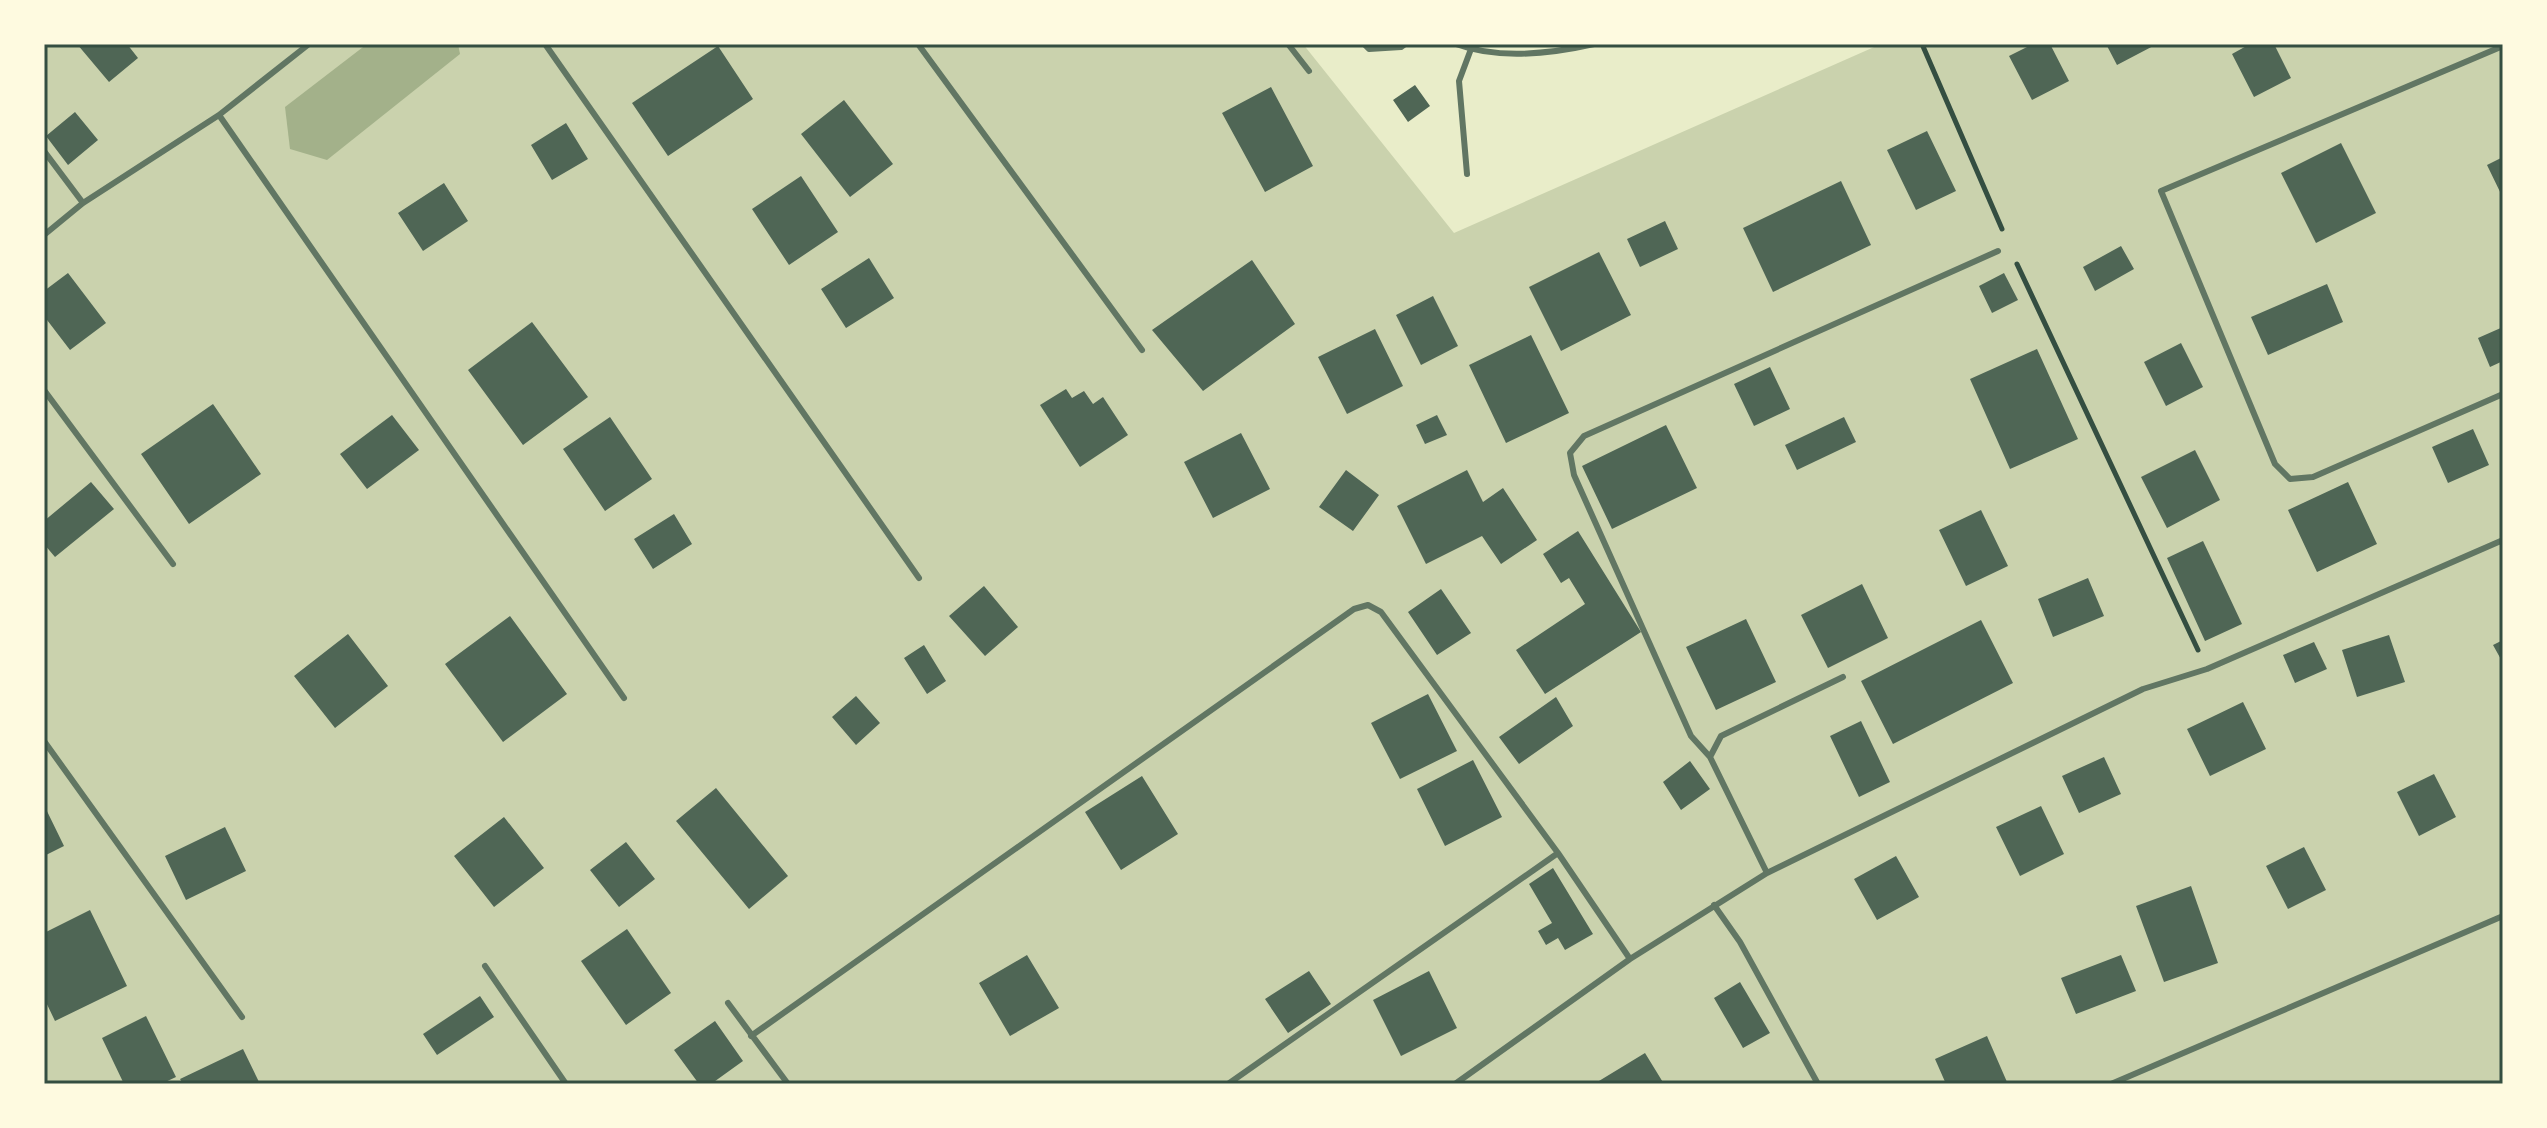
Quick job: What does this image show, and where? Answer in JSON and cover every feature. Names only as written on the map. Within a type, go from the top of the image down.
[{"type":"lane","points":[[44,235],[83,203],[219,115],[309,44]]},
{"type":"lane","points":[[545,44],[919,578]]},
{"type":"lane","points":[[918,44],[1142,350]]},
{"type":"lane","points":[[1288,44],[1309,71]]},
{"type":"lane","points":[[1364,44],[1369,49],[1401,47],[1405,44]]},
{"type":"lane","points":[[1456,44],[1514,54],[1594,44]]},
{"type":"lane","points":[[2503,46],[2161,191],[2275,464],[2290,479],[2313,477],[2503,394]]},
{"type":"lane","points":[[1467,174],[1459,81],[1471,49]]},
{"type":"lane","points":[[219,115],[624,698]]},
{"type":"lane","points":[[44,151],[83,203]]},
{"type":"lane","points":[[1767,873],[1710,757],[1691,736],[1684,722],[1574,475],[1570,453],[1584,436],[1998,251]]},
{"type":"lane","points":[[44,390],[173,564]]},
{"type":"lane","points":[[1455,1084],[1630,959],[1767,873],[2143,689],[2207,669],[2503,540]]},
{"type":"lane","points":[[751,1036],[1341,618],[1354,609],[1368,605],[1381,612],[1558,853],[1630,959]]},
{"type":"lane","points":[[1710,757],[1721,736],[1843,677]]},
{"type":"lane","points":[[44,741],[242,1017]]},
{"type":"lane","points":[[1228,1084],[1558,853]]},
{"type":"lane","points":[[1714,905],[1740,942],[1818,1084]]},
{"type":"lane","points":[[2111,1084],[2503,916]]},
{"type":"lane","points":[[485,966],[566,1084]]},
{"type":"lane","points":[[728,1003],[788,1084]]},
{"type":"path","points":[[1922,44],[2003,231]]},
{"type":"path","points":[[2015,260],[2207,669]]},
{"type":"shaded area","points":[[44,44],[1303,44],[1454,233],[1881,44],[2503,44],[2503,1084],[44,1084]]},
{"type":"shaded area","points":[[367,44],[458,44],[460,54],[327,160],[290,149],[285,107]]},
{"type":"building","points":[[77,44],[127,44],[138,58],[109,82]]},
{"type":"building","points":[[2033,44],[2050,44],[2069,81],[2032,100],[2009,56]]},
{"type":"building","points":[[2106,44],[2157,44],[2117,65]]},
{"type":"building","points":[[2250,44],[2274,44],[2291,78],[2254,97],[2232,54]]},
{"type":"building","points":[[718,46],[753,99],[668,156],[632,103]]},
{"type":"building","points":[[1415,85],[1430,106],[1408,122],[1393,100]]},
{"type":"building","points":[[1271,87],[1313,166],[1265,192],[1222,113]]},
{"type":"building","points":[[844,100],[893,164],[850,197],[801,134]]},
{"type":"building","points":[[75,112],[98,140],[68,165],[46,136]]},
{"type":"building","points":[[566,123],[588,159],[552,180],[531,145]]},
{"type":"building","points":[[1927,131],[1956,191],[1916,210],[1887,150]]},
{"type":"building","points":[[2341,143],[2376,213],[2316,243],[2281,173]]},
{"type":"building","points":[[2503,157],[2503,198],[2487,165]]},
{"type":"building","points":[[801,176],[838,232],[789,265],[752,209]]},
{"type":"building","points":[[1841,181],[1871,245],[1773,292],[1743,228]]},
{"type":"building","points":[[444,183],[468,221],[423,251],[398,213]]},
{"type":"building","points":[[1665,221],[1678,249],[1640,267],[1627,239]]},
{"type":"building","points":[[2121,246],[2134,269],[2095,291],[2083,267]]},
{"type":"building","points":[[1599,252],[1631,315],[1561,351],[1529,287]]},
{"type":"building","points":[[869,258],[894,298],[846,328],[821,289]]},
{"type":"building","points":[[1252,260],[1295,324],[1203,391],[1152,330]]},
{"type":"building","points":[[68,273],[106,323],[70,350],[44,316],[44,291]]},
{"type":"building","points":[[2004,273],[2018,300],[1992,313],[1979,286]]},
{"type":"building","points":[[2327,284],[2343,322],[2268,355],[2251,317]]},
{"type":"building","points":[[1433,296],[1458,346],[1421,365],[1396,315]]},
{"type":"building","points":[[532,322],[588,397],[523,445],[468,370]]},
{"type":"building","points":[[2503,327],[2503,361],[2490,367],[2478,338]]},
{"type":"building","points":[[1375,329],[1403,386],[1347,414],[1318,357]]},
{"type":"building","points":[[1531,335],[1569,413],[1506,443],[1469,365]]},
{"type":"building","points":[[2181,343],[2203,387],[2166,406],[2144,362]]},
{"type":"building","points":[[2037,349],[2078,439],[2010,469],[1970,379]]},
{"type":"building","points":[[1770,367],[1790,409],[1754,426],[1734,384]]},
{"type":"building","points":[[1066,389],[1072,398],[1084,391],[1093,404],[1103,397],[1128,435],[1080,467],[1040,405]]},
{"type":"building","points":[[213,404],[261,474],[189,524],[141,454]]},
{"type":"building","points":[[392,415],[419,450],[367,489],[340,454]]},
{"type":"building","points":[[1437,415],[1447,435],[1425,444],[1416,425]]},
{"type":"building","points":[[610,417],[652,479],[605,511],[563,449]]},
{"type":"building","points":[[1844,417],[1856,442],[1797,470],[1785,445]]},
{"type":"building","points":[[1666,425],[1697,488],[1612,529],[1582,466]]},
{"type":"building","points":[[2473,429],[2489,465],[2448,483],[2432,447]]},
{"type":"building","points":[[1241,433],[1270,489],[1213,518],[1184,462]]},
{"type":"building","points":[[2195,450],[2220,500],[2167,528],[2141,477]]},
{"type":"building","points":[[1346,470],[1379,495],[1353,531],[1319,507]]},
{"type":"building","points":[[1467,470],[1483,502],[1503,488],[1537,540],[1501,564],[1482,536],[1426,564],[1397,506]]},
{"type":"building","points":[[91,482],[114,509],[55,557],[44,544],[44,521]]},
{"type":"building","points":[[2348,482],[2377,544],[2317,572],[2288,510]]},
{"type":"building","points":[[1981,510],[2008,566],[1966,586],[1939,530]]},
{"type":"building","points":[[674,514],[692,544],[653,569],[634,539]]},
{"type":"building","points":[[1578,531],[1641,632],[1545,694],[1516,650],[1585,604],[1569,578],[1561,583],[1543,554]]},
{"type":"building","points":[[2203,541],[2242,624],[2205,641],[2167,558]]},
{"type":"building","points":[[2088,578],[2104,616],[2053,637],[2038,599]]},
{"type":"building","points":[[1862,584],[1888,638],[1828,668],[1801,615]]},
{"type":"building","points":[[984,586],[1018,627],[985,656],[949,616]]},
{"type":"building","points":[[1441,589],[1471,633],[1437,655],[1408,612]]},
{"type":"building","points":[[510,616],[567,694],[503,742],[445,664]]},
{"type":"building","points":[[1746,619],[1776,682],[1716,710],[1686,647]]},
{"type":"building","points":[[1981,620],[2013,683],[1893,744],[1861,681]]},
{"type":"building","points":[[348,634],[388,686],[335,728],[294,676]]},
{"type":"building","points":[[2389,635],[2405,682],[2357,697],[2342,650]]},
{"type":"building","points":[[2503,640],[2503,663],[2493,645]]},
{"type":"building","points":[[2314,642],[2327,669],[2295,683],[2283,655]]},
{"type":"building","points":[[924,645],[946,681],[927,694],[904,658]]},
{"type":"building","points":[[1428,694],[1457,751],[1400,779],[1371,723]]},
{"type":"building","points":[[856,696],[880,723],[856,745],[832,717]]},
{"type":"building","points":[[1556,697],[1573,726],[1519,764],[1499,737]]},
{"type":"building","points":[[2243,702],[2266,749],[2210,776],[2187,729]]},
{"type":"building","points":[[1861,721],[1890,782],[1859,797],[1830,736]]},
{"type":"building","points":[[2104,757],[2121,794],[2079,813],[2062,776]]},
{"type":"building","points":[[1473,760],[1502,817],[1445,846],[1417,789]]},
{"type":"building","points":[[1690,761],[1710,789],[1681,810],[1663,782]]},
{"type":"building","points":[[2434,774],[2456,817],[2419,836],[2397,792]]},
{"type":"building","points":[[1142,776],[1178,834],[1121,870],[1085,812]]},
{"type":"building","points":[[716,788],[788,876],[749,909],[676,821]]},
{"type":"building","points":[[44,805],[64,846],[44,856]]},
{"type":"building","points":[[2041,806],[2064,854],[2020,876],[1996,827]]},
{"type":"building","points":[[504,817],[544,868],[494,907],[454,856]]},
{"type":"building","points":[[225,827],[246,871],[186,900],[165,856]]},
{"type":"building","points":[[626,842],[655,879],[619,907],[590,870]]},
{"type":"building","points":[[2304,847],[2326,890],[2288,909],[2266,866]]},
{"type":"building","points":[[1896,856],[1919,897],[1877,920],[1854,879]]},
{"type":"building","points":[[1553,868],[1593,934],[1565,950],[1558,938],[1546,945],[1538,931],[1552,923],[1529,884]]},
{"type":"building","points":[[2191,886],[2218,963],[2164,982],[2136,906]]},
{"type":"building","points":[[90,910],[127,986],[55,1021],[44,998],[44,933]]},
{"type":"building","points":[[627,929],[671,993],[626,1025],[581,961]]},
{"type":"building","points":[[1027,955],[1059,1008],[1010,1036],[979,983]]},
{"type":"building","points":[[2121,955],[2136,991],[2076,1014],[2061,978]]},
{"type":"building","points":[[1309,971],[1331,1004],[1288,1033],[1265,999]]},
{"type":"building","points":[[1429,971],[1457,1028],[1401,1056],[1373,1000]]},
{"type":"building","points":[[1740,982],[1770,1033],[1743,1048],[1714,998]]},
{"type":"building","points":[[480,996],[494,1017],[437,1055],[423,1034]]},
{"type":"building","points":[[146,1016],[176,1077],[161,1084],[124,1084],[102,1038]]},
{"type":"building","points":[[715,1021],[743,1061],[711,1084],[699,1084],[674,1050]]},
{"type":"building","points":[[1987,1036],[2007,1082],[1946,1084],[1935,1059]]},
{"type":"building","points":[[243,1049],[260,1084],[183,1084],[180,1079]]},
{"type":"building","points":[[1645,1053],[1664,1084],[1594,1084]]}]
